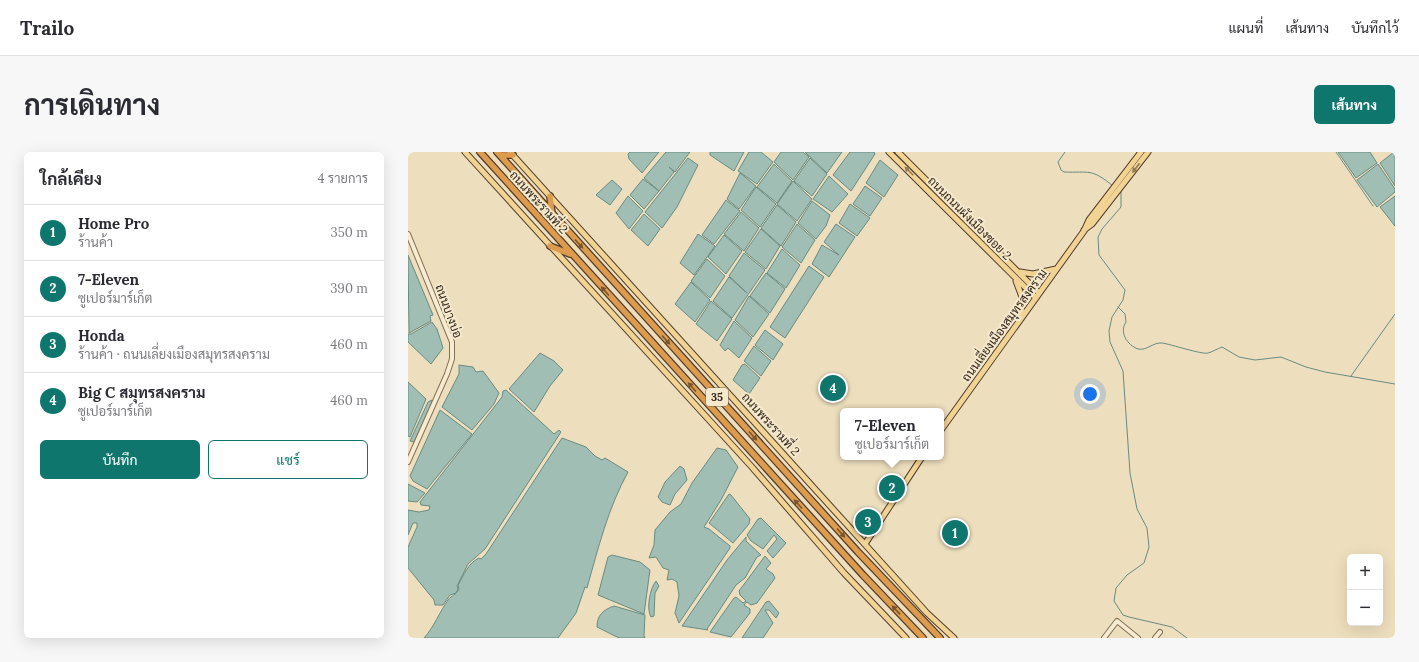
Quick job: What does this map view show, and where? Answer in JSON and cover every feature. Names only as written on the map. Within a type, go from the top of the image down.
[{"type":"highway","name":"ถนนพระรามที่ 2","points":[[480,152],[863,576],[923,638]]},
{"type":"highway","points":[[498,154],[512,154]]},
{"type":"highway","name":"ถนนพระรามที่ 2","points":[[498,154],[858,552],[940,638]]},
{"type":"highway","points":[[550,196],[552,215]]},
{"type":"highway","points":[[550,246],[572,254]]},
{"type":"main road","name":"ถนนพระรามที่ 2","points":[[465,152],[751,466],[844,573],[906,638]]},
{"type":"main road","name":"ถนนถนนผังเมืองซอย 2","points":[[889,152],[1036,298]]},
{"type":"main road","name":"ถนนถนนผังเมืองซอย 2","points":[[898,152],[1039,293]]},
{"type":"main road","name":"ถนนเลี่ยงเมืองสมุทรสงคราม","points":[[1121,183],[1141,152]]},
{"type":"main road","name":"ถนนเลี่ยงเมืองสมุทรสงคราม","points":[[944,426],[1084,231],[1088,220],[1148,152]]},
{"type":"main road","name":"ถนนพระรามที่ 2","points":[[512,154],[927,613],[954,638]]},
{"type":"main road","points":[[1003,266],[1008,261]]},
{"type":"main road","points":[[1017,270],[1033,274],[1056,270]]},
{"type":"main road","points":[[1014,276],[1021,291],[1021,319]]},
{"type":"main road","points":[[865,544],[920,460]]},
{"type":"street","name":"ถนนบางบ่อ","points":[[408,234],[452,342],[452,359],[447,374],[408,462]]},
{"type":"street","points":[[1104,638],[1117,621],[1138,638]]},
{"type":"street","points":[[1155,638],[1160,632]]},
{"type":"water","points":[[630,152],[659,152],[642,173],[629,159],[628,154]]},
{"type":"water","points":[[666,152],[690,152],[675,172],[669,167],[674,172],[659,191],[644,178]]},
{"type":"water","points":[[710,152],[744,152],[734,171],[710,155]]},
{"type":"water","points":[[749,152],[761,152],[773,162],[757,184],[738,171]]},
{"type":"water","points":[[781,152],[803,152],[809,157],[793,180],[774,162]]},
{"type":"water","points":[[805,152],[842,152],[827,173]]},
{"type":"water","points":[[850,152],[874,152],[875,154],[851,191],[833,175]]},
{"type":"water","points":[[1338,152],[1370,152],[1377,163],[1356,178]]},
{"type":"water","points":[[1395,152],[1395,186],[1380,163]]},
{"type":"water","points":[[688,158],[698,165],[677,207],[662,228],[645,212]]},
{"type":"water","points":[[810,158],[827,174],[812,196],[794,181]]},
{"type":"water","points":[[880,160],[898,175],[884,197],[866,183]]},
{"type":"water","points":[[774,164],[792,181],[777,203],[757,187]]},
{"type":"water","points":[[1378,164],[1395,189],[1395,192],[1377,207],[1357,180]]},
{"type":"water","points":[[740,173],[756,186],[739,209],[727,199]]},
{"type":"water","points":[[829,176],[848,194],[832,212],[813,199]]},
{"type":"water","points":[[643,179],[659,191],[644,209],[630,195]]},
{"type":"water","points":[[612,180],[622,189],[610,205],[596,195]]},
{"type":"water","points":[[793,181],[812,199],[797,221],[777,204]]},
{"type":"water","points":[[865,186],[882,198],[870,216],[853,204]]},
{"type":"water","points":[[756,187],[776,204],[760,227],[741,210]]},
{"type":"water","points":[[628,196],[643,211],[629,229],[616,213]]},
{"type":"water","points":[[1395,196],[1395,226],[1380,207]]},
{"type":"water","points":[[726,200],[740,211],[714,244],[702,235]]},
{"type":"water","points":[[812,201],[830,215],[826,226],[816,239],[798,223]]},
{"type":"water","points":[[850,204],[870,218],[857,236],[839,223]]},
{"type":"water","points":[[777,205],[796,222],[781,246],[761,228]]},
{"type":"water","points":[[741,212],[759,228],[744,251],[724,234]]},
{"type":"water","points":[[644,214],[660,229],[648,246],[631,230]]},
{"type":"water","points":[[797,224],[815,240],[801,263],[782,247]]},
{"type":"water","points":[[836,224],[855,237],[829,277],[812,264],[822,245],[839,255],[824,242]]},
{"type":"water","points":[[761,229],[780,246],[766,269],[745,252]]},
{"type":"water","points":[[698,234],[715,246],[694,275],[680,263]]},
{"type":"water","points":[[724,235],[742,251],[726,274],[708,257]]},
{"type":"water","points":[[782,249],[800,265],[786,288],[767,273]]},
{"type":"water","points":[[744,253],[765,270],[732,318],[713,301],[729,277],[747,293],[729,276]]},
{"type":"water","points":[[408,255],[433,315],[430,316],[431,321],[409,333]]},
{"type":"water","points":[[707,259],[725,276],[710,298],[691,281]]},
{"type":"water","points":[[809,266],[824,277],[785,338],[770,327]]},
{"type":"water","points":[[766,273],[785,289],[770,313],[750,296]]},
{"type":"water","points":[[691,282],[710,300],[695,322],[675,304]]},
{"type":"water","points":[[749,296],[769,314],[753,337],[735,320]]},
{"type":"water","points":[[711,301],[732,319],[717,341],[696,324]]},
{"type":"water","points":[[734,321],[752,338],[739,358],[728,348],[725,351],[720,345]]},
{"type":"water","points":[[432,322],[437,329],[443,348],[431,364],[408,342],[408,334],[411,334]]},
{"type":"water","points":[[765,330],[783,344],[773,360],[755,345]]},
{"type":"water","points":[[754,346],[771,361],[761,376],[744,361]]},
{"type":"water","points":[[540,353],[554,361],[563,370],[550,386],[534,412],[509,389]]},
{"type":"water","points":[[745,364],[760,378],[749,394],[733,380],[742,365]]},
{"type":"water","points":[[459,365],[473,367],[476,372],[483,371],[499,393],[494,404],[472,430],[442,407],[459,374]]},
{"type":"water","points":[[408,382],[426,399],[410,437],[408,436]]},
{"type":"water","points":[[506,390],[554,434],[559,430],[561,432],[485,549],[468,564],[457,586],[458,589],[456,593],[450,595],[443,605],[435,605],[434,600],[408,568],[408,547],[417,527],[417,523],[413,523],[408,535],[408,510],[419,512],[429,510],[430,506],[421,505],[420,502],[502,397],[503,391]]},
{"type":"water","points":[[432,400],[432,404],[414,442],[410,441],[428,402]]},
{"type":"water","points":[[440,410],[472,434],[427,489],[413,481],[410,476]]},
{"type":"water","points":[[562,438],[586,447],[595,456],[602,460],[605,458],[628,472],[609,514],[587,588],[585,587],[576,613],[558,638],[424,638],[448,600],[458,591],[458,585],[472,563],[479,558],[481,559],[486,554]]},
{"type":"water","points":[[717,448],[726,450],[738,467],[721,500],[704,527],[709,529],[730,546],[730,548],[679,623],[675,613],[679,596],[677,582],[672,579],[667,580],[669,570],[663,568],[656,557],[649,558],[654,545],[655,530],[670,512],[681,504],[692,483]]},
{"type":"water","points":[[680,466],[684,469],[687,480],[675,494],[670,505],[662,502],[658,497],[665,482]]},
{"type":"water","points":[[408,484],[425,493],[417,502],[408,501]]},
{"type":"water","points":[[729,494],[750,519],[749,524],[733,543],[709,523]]},
{"type":"water","points":[[761,518],[786,543],[773,558],[767,551],[777,539],[774,535],[763,549],[751,541],[747,535],[758,519]]},
{"type":"water","points":[[746,537],[746,541],[761,555],[757,557],[745,578],[736,585],[707,629],[708,630],[682,626],[727,560]]},
{"type":"water","points":[[612,555],[640,562],[650,570],[644,614],[598,595],[608,557]]},
{"type":"water","points":[[765,556],[771,563],[766,569],[773,574],[775,578],[757,603],[751,605],[747,602],[744,605],[750,609],[750,613],[731,637],[710,632],[734,598],[736,597],[743,603],[746,601],[740,595],[739,591]]},
{"type":"water","points":[[656,581],[659,586],[655,593],[654,616],[651,617],[649,599]]},
{"type":"water","points":[[769,601],[779,613],[776,618],[769,610],[765,610],[773,623],[763,638],[742,638],[766,602]]},
{"type":"water","points":[[614,606],[645,615],[645,638],[619,638],[597,627],[599,616],[607,609]]},
{"type":"waterway","points":[[1065,152],[1058,162],[1061,170],[1064,172],[1085,172],[1095,174],[1113,186]]},
{"type":"waterway","points":[[1336,152],[1373,206]]},
{"type":"waterway","points":[[1121,192],[1121,207],[1102,229],[1098,237],[1099,255],[1125,290],[1123,300],[1112,317],[1109,331],[1110,342],[1123,371],[1130,473],[1137,509],[1147,528],[1149,547],[1144,563],[1127,575],[1116,588],[1114,601],[1123,615],[1172,627],[1187,638]]},
{"type":"waterway","points":[[1118,307],[1125,314],[1126,322],[1123,330],[1125,338],[1130,344],[1138,349],[1144,349],[1162,343],[1193,351],[1210,353],[1222,347],[1239,357],[1255,360],[1281,357],[1306,367],[1325,372],[1395,384]]},
{"type":"waterway","points":[[1351,376],[1395,314]]},
{"type":"place","name":"Big C สมุทรสงคราม","points":[[833,388]]},
{"type":"place","name":"7-Eleven","points":[[892,488]]},
{"type":"place","name":"Honda","points":[[868,522]]},
{"type":"place","name":"Home Pro","points":[[955,533]]}]
